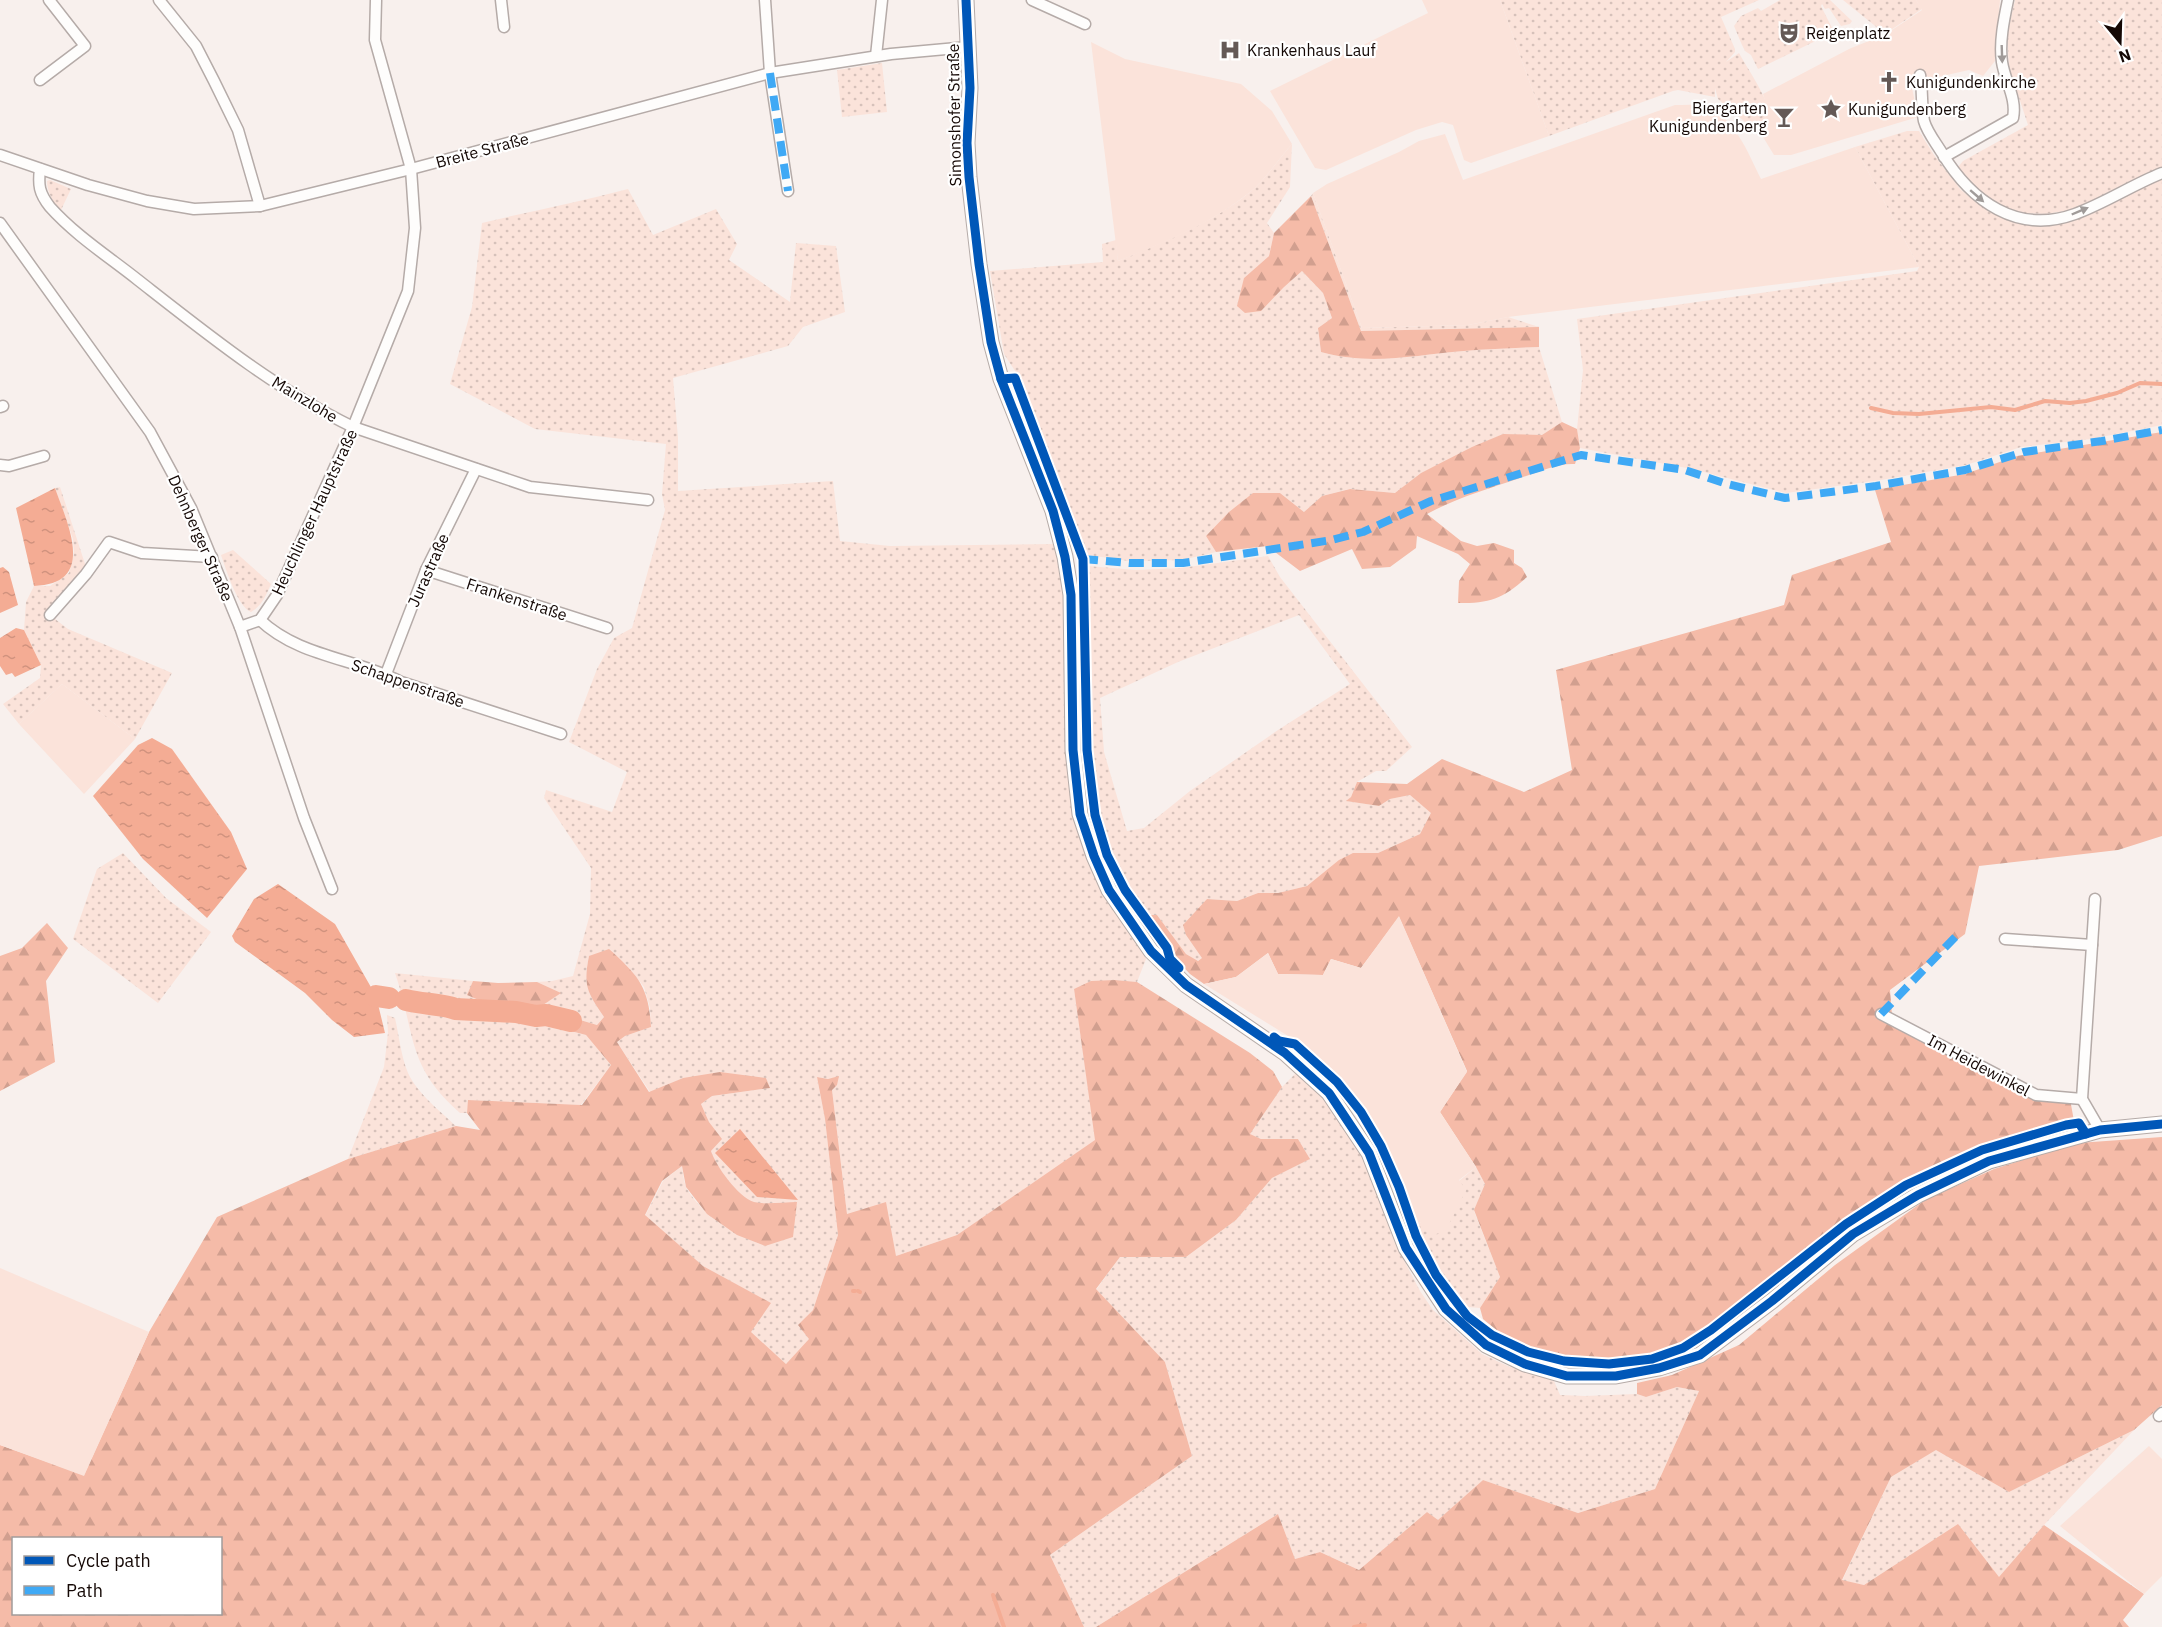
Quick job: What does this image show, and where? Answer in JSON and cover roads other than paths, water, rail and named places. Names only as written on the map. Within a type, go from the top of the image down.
[{"type":"street","points":[[40,80],[85,46],[49,0]]},
{"type":"street","points":[[159,0],[196,46],[214,81],[238,130],[260,206]]},
{"type":"street","name":"Heuchlinger Hauptstraße","points":[[260,620],[277,595],[353,427],[408,291],[415,228],[411,169],[375,40],[375,0]]},
{"type":"street","points":[[501,0],[504,27]]},
{"type":"street","points":[[765,0],[770,73],[788,191]]},
{"type":"street","points":[[876,56],[882,0]]},
{"type":"street","name":"Simonshofer Straße","points":[[966,0],[970,88],[967,143],[979,264],[991,342],[1000,380],[1053,511],[1065,556],[1071,595],[1073,750],[1080,814],[1094,856],[1109,890],[1151,951],[1186,985],[1285,1053],[1329,1093],[1369,1153],[1406,1248],[1446,1309],[1486,1345],[1526,1364],[1567,1376],[1616,1376],[1659,1368],[1700,1355],[1772,1301],[1853,1234],[1918,1195],[1989,1161],[2100,1131],[2162,1124]]},
{"type":"street","points":[[1032,0],[1085,24]]},
{"type":"street","points":[[1944,157],[2013,118],[2015,106],[2002,61],[2001,46],[2008,0]]},
{"type":"street","name":"Breite Straße","points":[[0,155],[147,201],[194,209],[260,206],[411,169],[770,73],[876,56],[968,47]]},
{"type":"street","points":[[1920,75],[1924,121],[1944,157],[1961,182],[1988,206],[2006,215],[2042,221],[2074,215],[2162,173]]},
{"type":"street","name":"Mainzlohe","points":[[40,169],[37,184],[49,206],[84,237],[231,352],[298,398],[353,427],[530,487],[648,500]]},
{"type":"street","name":"Dehnberger Straße","points":[[0,223],[150,432],[191,508],[240,627],[304,818],[332,889]]},
{"type":"street","points":[[0,465],[9,466],[44,456]]},
{"type":"street","name":"Jurastraße","points":[[386,674],[426,570],[476,469]]},
{"type":"street","points":[[50,615],[86,574],[108,542],[142,553],[212,557]]},
{"type":"street","name":"Frankenstraße","points":[[426,570],[607,628]]},
{"type":"street","points":[[240,627],[260,620]]},
{"type":"street","name":"Schappenstraße","points":[[260,620],[270,629],[304,648],[561,734]]},
{"type":"street","points":[[2095,899],[2082,1099],[2100,1131]]},
{"type":"street","points":[[2005,939],[2092,945]]},
{"type":"street","name":"Im Heidewinkel","points":[[1881,1014],[2036,1095],[2082,1099]]},
{"type":"water","points":[[55,488],[71,535],[72,564],[66,575],[54,583],[34,586],[16,508]]},
{"type":"water","points":[[3,567],[9,572],[18,605],[0,613],[0,568]]},
{"type":"water","points":[[16,628],[24,630],[41,665],[15,677],[12,673],[6,675],[0,666],[0,638]]},
{"type":"water","points":[[152,738],[172,749],[231,832],[247,869],[207,918],[143,859],[93,796],[138,745]]},
{"type":"water","points":[[278,884],[335,924],[376,996],[385,1033],[354,1037],[332,1020],[305,993],[235,942],[232,936],[254,899]]},
{"type":"water","points":[[740,1129],[798,1200],[757,1197],[715,1153]]},
{"type":"waterway","points":[[1871,408],[1893,413],[1919,414],[1991,407],[2015,410],[2045,401],[2070,403],[2086,401],[2117,393],[2140,383],[2162,384]]},
{"type":"waterway","points":[[376,996],[389,998]]},
{"type":"waterway","points":[[406,1000],[455,1009],[546,1015],[571,1021]]},
{"type":"waterway","points":[[993,1595],[1004,1627]]},
{"type":"waterway","points":[[1354,1627],[1365,1625]]},
{"type":"place","name":"Reigenplatz","points":[[1789,33]]},
{"type":"place","name":"Krankenhaus Lauf","points":[[1230,50]]},
{"type":"place","name":"Kunigundenkirche","points":[[1889,82]]},
{"type":"place","name":"Kunigundenberg","points":[[1831,109]]},
{"type":"place","name":"Biergarten Kunigundenberg","points":[[1784,117]]}]
